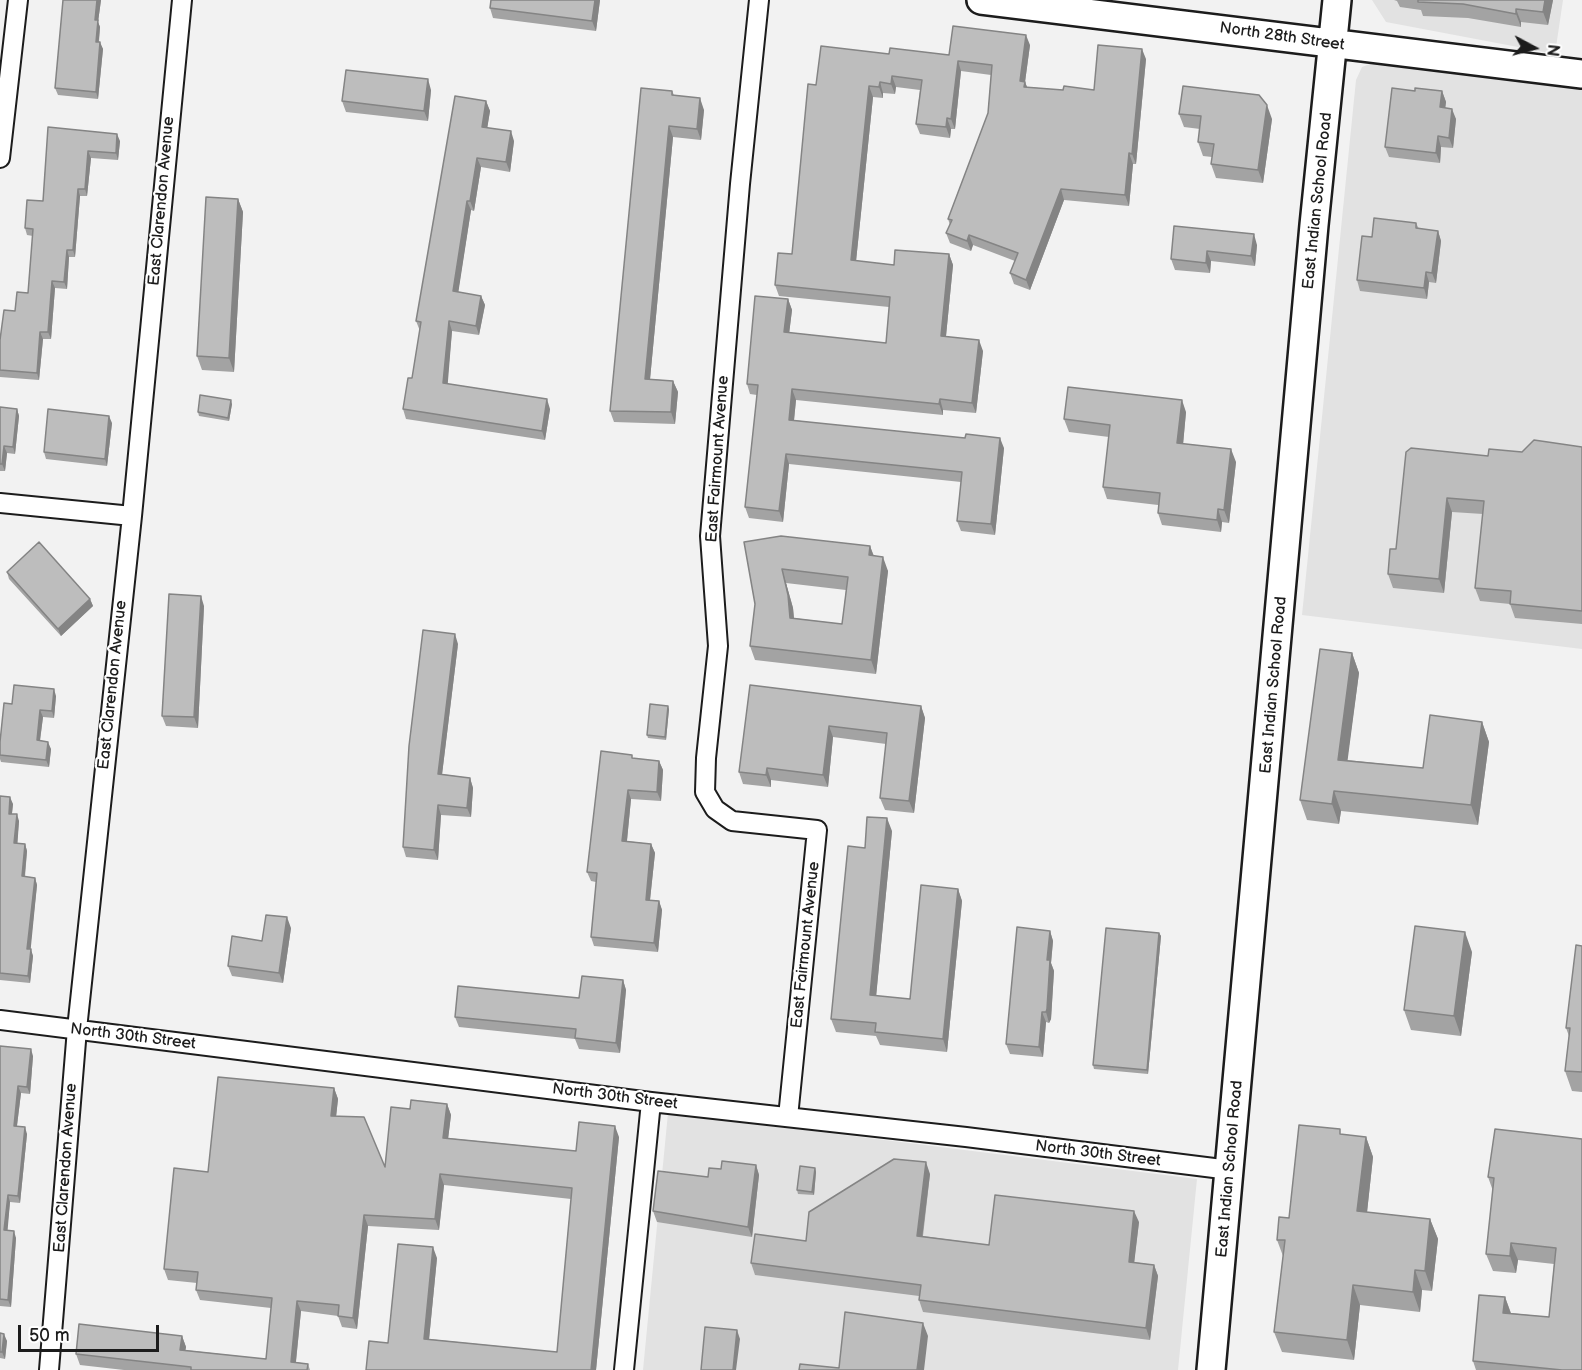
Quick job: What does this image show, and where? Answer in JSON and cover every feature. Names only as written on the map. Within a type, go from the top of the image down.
[{"type":"main road","name":"North 28th Street","points":[[981,0],[1046,3],[1333,44],[1582,74]]},
{"type":"main road","name":"East Indian School Road","points":[[1211,1370],[1337,0]]},
{"type":"street","points":[[0,158],[7,44],[18,0]]},
{"type":"street","name":"East Clarendon Avenue","points":[[49,1370],[77,1029],[132,516],[182,0]]},
{"type":"street","name":"East Fairmount Avenue","points":[[759,0],[740,184],[710,536],[718,646],[706,758],[705,792],[715,809],[732,821],[817,830],[788,1117]]},
{"type":"street","points":[[0,502],[132,516]]},
{"type":"street","name":"North 30th Street","points":[[0,1020],[651,1102],[1230,1170]]},
{"type":"street","points":[[624,1370],[651,1102]]},
{"type":"shaded area","points":[[1372,0],[1563,0],[1555,54],[1386,22]]},
{"type":"shaded area","points":[[1378,61],[1582,87],[1582,649],[1302,615],[1356,80],[1362,67]]},
{"type":"shaded area","points":[[668,1113],[1197,1179],[1178,1370],[643,1370]]},
{"type":"building","points":[[63,0],[97,0],[96,42],[100,42],[96,92],[55,88]]},
{"type":"building","points":[[491,0],[595,0],[592,21],[490,8]]},
{"type":"building","points":[[1418,0],[1545,0],[1543,12],[1516,9],[1516,14],[1463,4],[1418,2]]},
{"type":"building","points":[[953,26],[1026,35],[1020,81],[1025,82],[1024,87],[1063,90],[1064,86],[1094,90],[1098,45],[1142,49],[1132,154],[1129,153],[1125,195],[1061,189],[1026,280],[1010,273],[1018,253],[969,235],[967,241],[946,233],[952,220],[948,219],[988,113],[992,65],[958,61],[951,119],[947,118],[946,127],[916,124],[922,80],[892,76],[891,84],[880,82],[879,87],[869,86],[851,260],[894,265],[895,250],[949,254],[941,336],[979,340],[972,403],[940,399],[939,404],[792,389],[789,420],[965,438],[966,434],[1000,438],[991,524],[957,521],[962,472],[786,454],[779,511],[745,507],[758,385],[747,384],[755,296],[788,299],[784,332],[886,343],[890,297],[775,285],[778,253],[792,254],[808,84],[816,85],[821,46],[889,54],[890,48],[949,55]]},
{"type":"building","points":[[346,70],[428,79],[424,111],[342,101]]},
{"type":"building","points":[[1183,86],[1259,95],[1267,105],[1258,170],[1211,164],[1214,144],[1198,142],[1201,116],[1179,114]]},
{"type":"building","points":[[641,88],[672,91],[672,95],[700,98],[697,129],[669,126],[645,379],[673,381],[671,412],[610,411]]},
{"type":"building","points":[[1392,88],[1442,91],[1440,107],[1452,109],[1449,138],[1438,136],[1436,153],[1385,147]]},
{"type":"building","points":[[455,96],[486,101],[482,127],[511,131],[506,162],[477,158],[470,201],[467,201],[453,291],[481,296],[476,326],[449,321],[443,383],[547,399],[542,431],[403,409],[408,378],[412,378],[421,322],[416,321]]},
{"type":"building","points":[[48,127],[117,134],[116,153],[88,151],[85,189],[78,189],[73,250],[67,250],[64,282],[52,281],[48,332],[40,332],[37,373],[0,370],[0,340],[4,310],[15,311],[17,292],[28,293],[33,229],[25,228],[27,200],[43,201]]},
{"type":"building","points":[[206,197],[238,199],[229,358],[197,356]]},
{"type":"building","points":[[1374,218],[1416,223],[1416,228],[1438,231],[1432,273],[1426,272],[1424,288],[1357,280],[1362,236],[1372,237]]},
{"type":"building","points":[[1174,226],[1254,234],[1251,256],[1207,251],[1206,263],[1171,259]]},
{"type":"building","points":[[1068,387],[1182,400],[1177,443],[1231,449],[1224,510],[1218,509],[1217,520],[1158,513],[1160,493],[1103,487],[1110,425],[1064,419]]},
{"type":"building","points":[[200,395],[231,400],[228,418],[198,412]]},
{"type":"building","points":[[0,407],[17,409],[13,447],[4,446],[2,464],[0,464]]},
{"type":"building","points":[[48,409],[109,416],[105,459],[44,452]]},
{"type":"building","points":[[1534,440],[1582,447],[1582,611],[1510,604],[1511,591],[1475,588],[1484,501],[1447,498],[1439,579],[1388,574],[1390,549],[1396,549],[1406,452],[1411,448],[1488,456],[1489,449],[1522,452]]},
{"type":"building","points":[[781,536],[870,546],[869,555],[883,557],[871,660],[750,646],[755,604],[744,542]],"holes":[[[782,569],[848,577],[842,624],[790,618]]]},
{"type":"building","points":[[39,542],[90,599],[58,629],[7,572]]},
{"type":"building","points":[[169,594],[201,596],[194,717],[162,716]]},
{"type":"building","points":[[423,630],[455,634],[438,774],[470,778],[467,808],[438,805],[434,850],[403,847],[409,746]]},
{"type":"building","points":[[1320,649],[1352,653],[1338,760],[1423,768],[1430,715],[1482,722],[1471,805],[1334,791],[1332,804],[1300,800]]},
{"type":"building","points":[[14,685],[54,689],[52,711],[40,710],[37,740],[48,742],[46,760],[0,755],[4,703],[12,704]]},
{"type":"building","points":[[750,685],[921,706],[909,801],[880,798],[887,733],[829,726],[823,775],[767,768],[766,775],[739,772]]},
{"type":"building","points":[[650,704],[668,706],[665,737],[647,735]]},
{"type":"building","points":[[601,751],[659,761],[657,792],[628,790],[622,841],[651,844],[646,900],[659,901],[654,943],[591,937],[597,873],[587,872]]},
{"type":"building","points":[[0,796],[10,797],[9,814],[17,814],[14,843],[25,844],[22,876],[35,878],[27,949],[31,949],[28,976],[0,973]]},
{"type":"building","points":[[867,817],[887,818],[870,995],[910,999],[921,885],[958,889],[943,1039],[875,1032],[876,1023],[831,1019],[848,846],[865,848]]},
{"type":"building","points":[[266,915],[287,917],[279,973],[228,966],[232,936],[262,941]]},
{"type":"building","points":[[1415,926],[1465,932],[1454,1016],[1404,1010]]},
{"type":"building","points":[[1017,927],[1050,931],[1047,960],[1050,960],[1047,1009],[1046,1012],[1042,1012],[1039,1047],[1006,1044]]},
{"type":"building","points":[[1106,928],[1159,933],[1147,1070],[1093,1065]]},
{"type":"building","points":[[1576,945],[1582,946],[1582,1072],[1565,1071],[1570,1028],[1566,1028]]},
{"type":"building","points":[[582,976],[623,980],[616,1043],[575,1038],[576,1029],[455,1017],[458,986],[579,998]]},
{"type":"building","points":[[0,1046],[31,1049],[27,1087],[18,1086],[14,1126],[25,1127],[18,1196],[8,1195],[4,1230],[14,1231],[8,1300],[0,1299]]},
{"type":"building","points":[[218,1077],[334,1088],[331,1116],[364,1117],[385,1167],[391,1107],[410,1109],[411,1100],[447,1104],[443,1138],[576,1151],[579,1122],[615,1126],[591,1370],[366,1370],[369,1341],[388,1343],[398,1244],[433,1247],[424,1339],[557,1352],[572,1188],[440,1174],[435,1219],[364,1215],[353,1318],[338,1316],[339,1305],[297,1301],[291,1362],[308,1364],[307,1370],[191,1370],[191,1367],[76,1354],[79,1324],[182,1336],[180,1350],[266,1359],[272,1298],[196,1290],[198,1272],[164,1269],[174,1168],[208,1172]]},
{"type":"building","points":[[1299,1125],[1340,1129],[1340,1134],[1366,1137],[1357,1211],[1430,1219],[1425,1271],[1415,1270],[1413,1292],[1353,1285],[1347,1340],[1274,1332],[1285,1240],[1277,1240],[1279,1217],[1289,1218]]},
{"type":"building","points":[[1495,1129],[1582,1139],[1582,1370],[1473,1361],[1479,1295],[1505,1297],[1503,1313],[1549,1317],[1556,1248],[1511,1243],[1510,1256],[1486,1254],[1494,1178],[1488,1177]]},
{"type":"building","points":[[894,1159],[926,1162],[917,1236],[989,1245],[995,1195],[1134,1211],[1129,1262],[1154,1265],[1146,1328],[919,1300],[921,1285],[751,1263],[755,1234],[806,1241],[809,1212]]},
{"type":"building","points":[[722,1161],[756,1165],[748,1227],[653,1211],[658,1171],[708,1177],[709,1168],[721,1169]]},
{"type":"building","points":[[800,1166],[815,1168],[812,1192],[797,1190]]},
{"type":"building","points":[[845,1312],[923,1323],[917,1370],[799,1370],[800,1364],[839,1368]]},
{"type":"building","points":[[705,1327],[737,1330],[733,1370],[701,1370]]},
{"type":"building","points":[[0,1333],[4,1334],[2,1352],[0,1352]]}]
